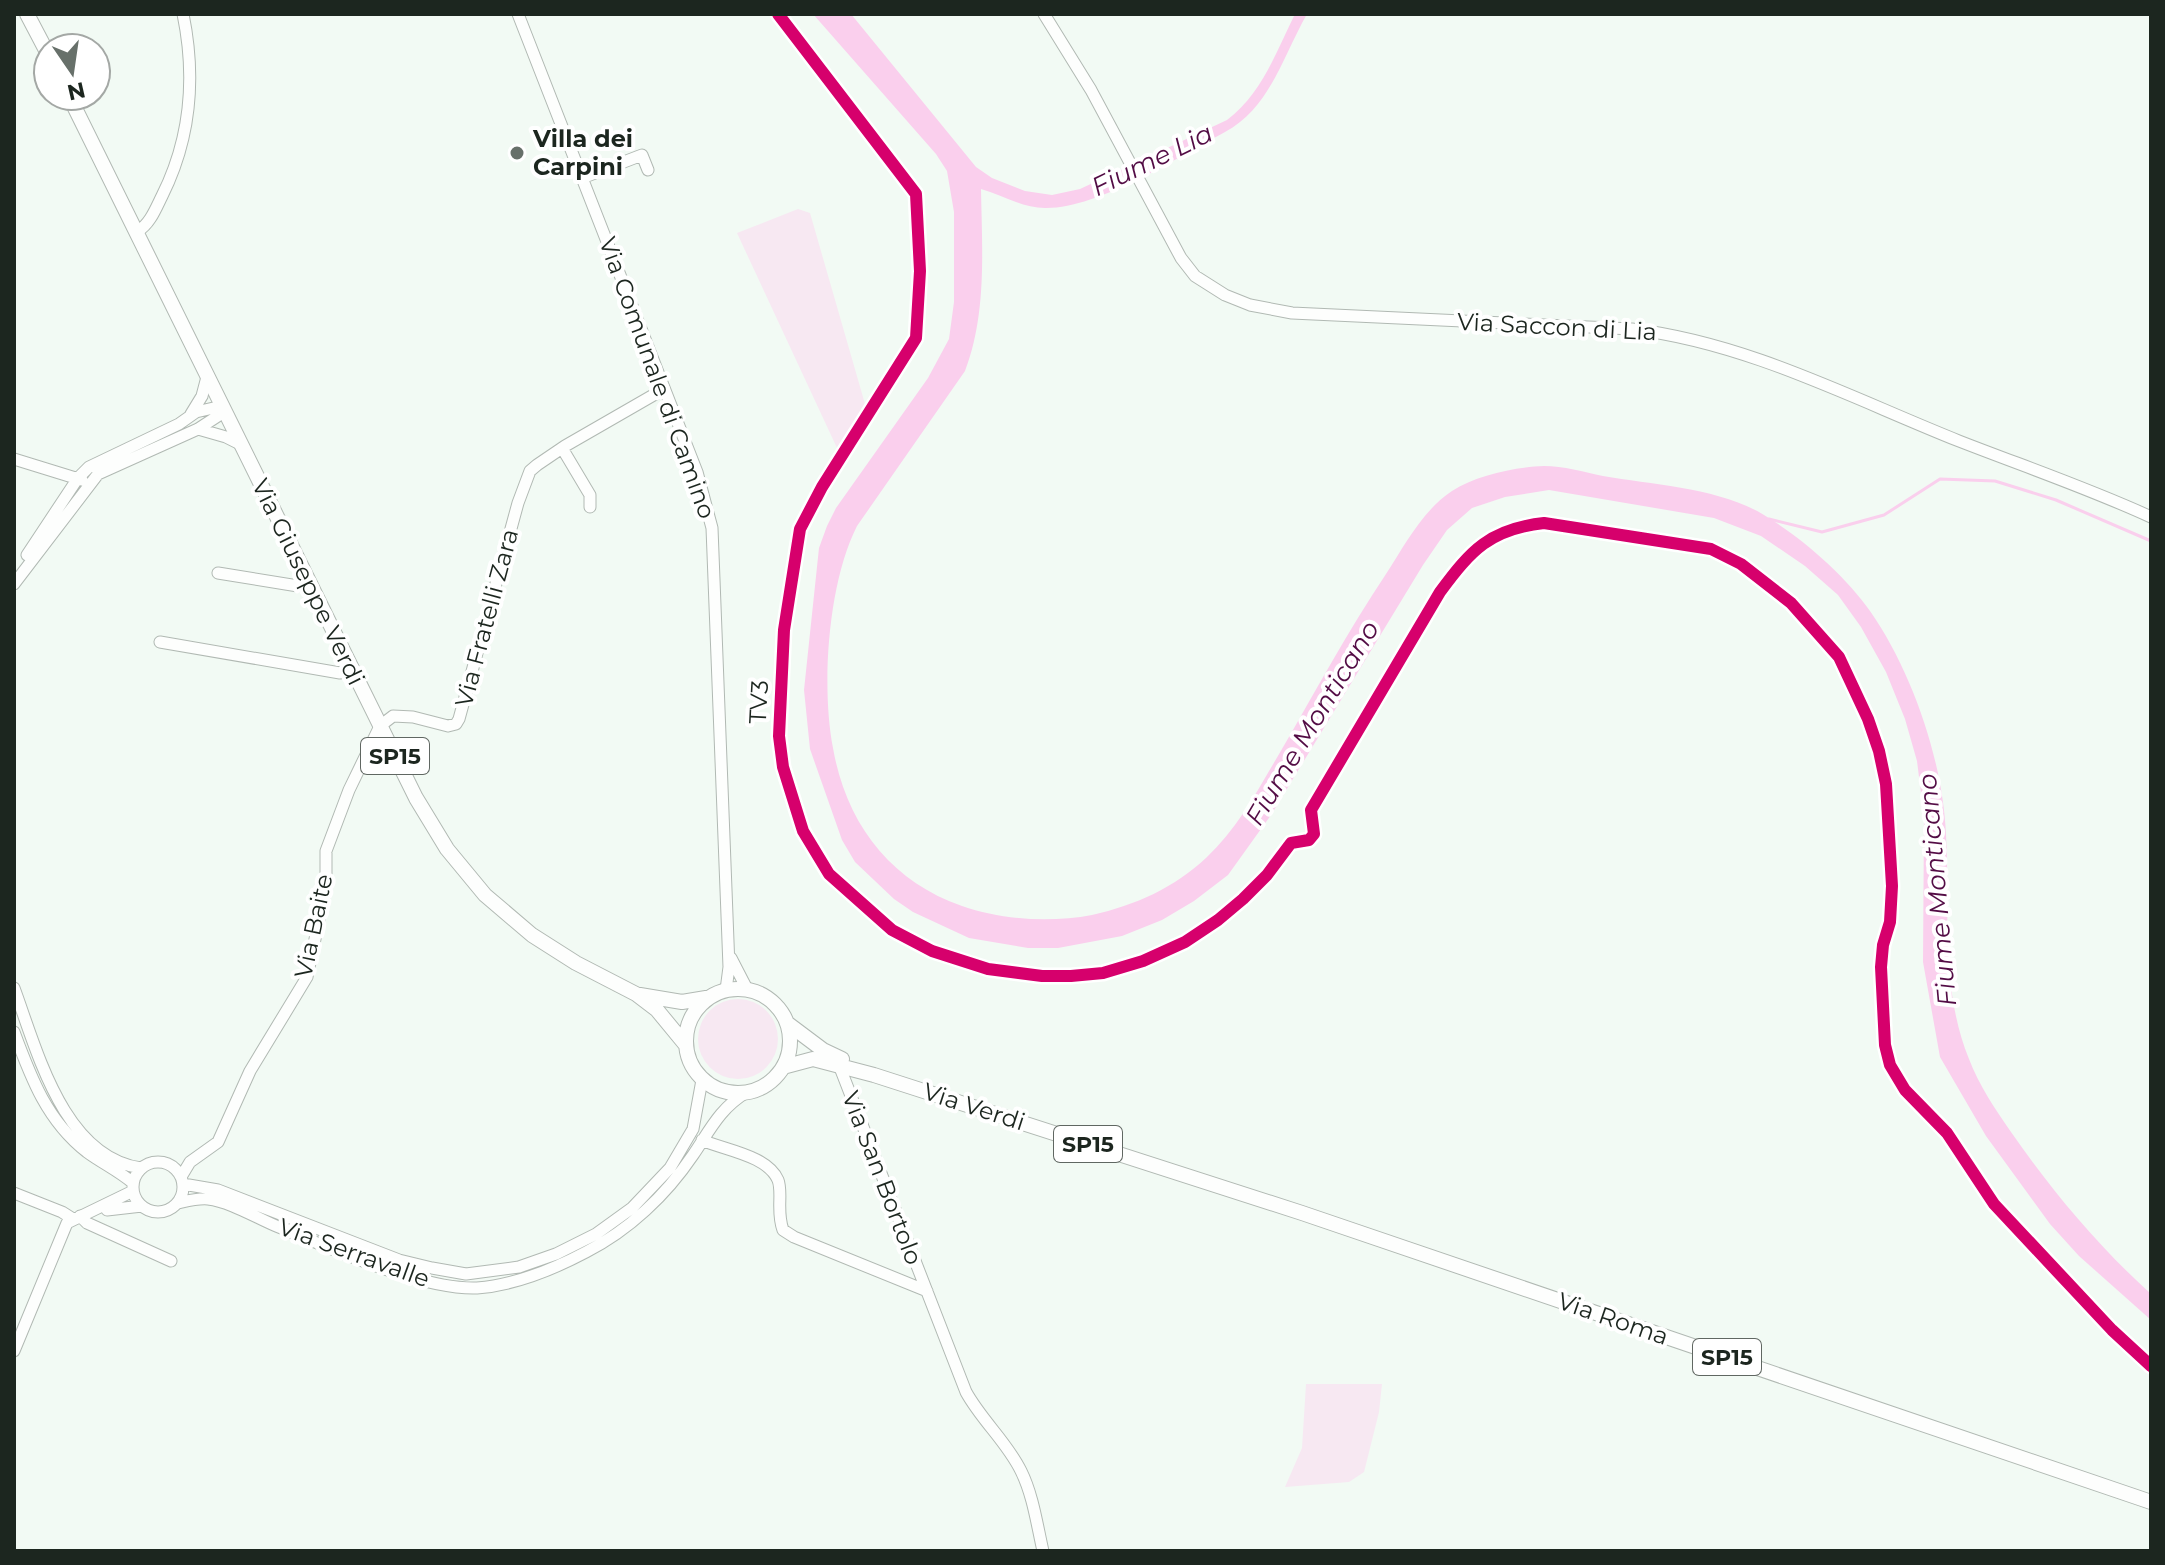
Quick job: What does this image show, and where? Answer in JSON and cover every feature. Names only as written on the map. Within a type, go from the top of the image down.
[{"type":"main road","points":[[27,14],[36,32]]},
{"type":"main road","name":"Via Giuseppe Verdi","points":[[77,112],[416,798],[447,849],[485,895],[554,949],[636,994]]},
{"type":"main road","name":"SP15","points":[[636,994],[682,1002],[708,998],[726,990],[747,989],[771,1001],[787,1023],[823,1050],[874,1075]]},
{"type":"main road","name":"SP15","points":[[636,994],[657,1010],[685,1044],[693,1069],[702,1080]]},
{"type":"main road","points":[[685,1044],[687,1026],[695,1010],[708,998]]},
{"type":"main road","points":[[783,1067],[789,1053],[787,1023]]},
{"type":"main road","name":"SP15","points":[[747,1092],[762,1088],[783,1067],[813,1059],[874,1075]]},
{"type":"main road","name":"Via Verdi","points":[[874,1075],[1302,1213]]},
{"type":"main road","points":[[702,1080],[716,1089],[731,1093],[747,1092]]},
{"type":"main road","name":"Via Roma","points":[[1302,1213],[2151,1502]]},
{"type":"street","points":[[138,231],[160,200],[175,169],[186,134],[190,74],[183,14]]},
{"type":"street","name":"Via Comunale di Camino","points":[[518,14],[697,472],[712,528],[728,950],[726,990]]},
{"type":"street","name":"Via Saccon di Lia","points":[[1044,14],[1091,90],[1181,258],[1195,276],[1225,295],[1250,305],[1307,315],[1616,328],[1671,334],[1727,348],[1790,371],[2151,517]]},
{"type":"street","points":[[582,178],[642,155],[648,170]]},
{"type":"street","points":[[14,574],[98,462],[179,424],[191,415],[202,396],[207,377]]},
{"type":"street","name":"Via Fratelli Zara","points":[[380,726],[393,716],[413,717],[448,726],[456,724],[463,708],[518,503],[530,471],[562,448],[664,389]]},
{"type":"street","points":[[191,415],[223,409]]},
{"type":"street","points":[[14,584],[84,480],[198,429],[223,409]]},
{"type":"street","points":[[198,429],[240,444]]},
{"type":"street","points":[[562,448],[590,495],[590,507]]},
{"type":"street","points":[[14,459],[84,480]]},
{"type":"street","points":[[218,573],[298,586],[308,581]]},
{"type":"street","points":[[160,642],[340,673],[351,668]]},
{"type":"street","name":"Via Baite","points":[[182,1180],[190,1162],[218,1142],[256,1060],[307,977],[326,887],[326,851],[349,790],[380,726]]},
{"type":"street","name":"Via Comunale di Camino","points":[[728,950],[747,989]]},
{"type":"street","points":[[14,988],[51,1087],[63,1110],[95,1146],[127,1166],[141,1168],[152,1162],[169,1164],[200,1155]]},
{"type":"street","points":[[14,1032],[35,1088],[47,1109],[85,1150],[133,1187],[142,1206]]},
{"type":"street","name":"Via San Bortolo","points":[[839,1065],[966,1392],[1023,1474],[1043,1551]]},
{"type":"street","name":"Via Serravalle","points":[[182,1180],[218,1190],[399,1260],[466,1274],[519,1267],[556,1254],[596,1234],[641,1198],[670,1168],[693,1129],[702,1080]]},
{"type":"street","name":"Via Serravalle","points":[[178,1203],[211,1199],[423,1281],[458,1287],[488,1286],[527,1279],[587,1252],[659,1200],[730,1103],[747,1092]]},
{"type":"street","name":"Via San Bortolo","points":[[702,1140],[759,1161],[773,1172],[779,1182],[778,1210],[783,1230],[927,1291]]},
{"type":"street","points":[[94,1211],[142,1206],[157,1212],[178,1203],[182,1180],[169,1164]]},
{"type":"street","points":[[14,1351],[64,1228],[76,1218],[94,1211],[133,1187],[141,1168]]},
{"type":"street","points":[[14,1193],[171,1261]]},
{"type":"shaded area","points":[[798,209],[810,213],[865,404],[837,448],[737,233]]},
{"type":"shaded area","points":[[738,999],[753,1002],[766,1011],[775,1024],[778,1039],[775,1054],[766,1067],[753,1076],[738,1079],[723,1076],[710,1067],[701,1054],[698,1039],[701,1024],[710,1011],[723,1002]]},
{"type":"shaded area","points":[[1306,1384],[1382,1384],[1379,1412],[1364,1472],[1349,1482],[1285,1487],[1302,1448]]},
{"type":"water","points":[[813,14],[851,14],[976,167],[992,178],[1025,191],[1052,195],[1080,189],[1227,120],[1259,85],[1295,14],[1307,14],[1274,80],[1240,122],[1137,180],[1089,200],[1045,208],[1029,206],[981,189],[980,304],[965,371],[857,526],[847,549],[833,605],[828,695],[829,723],[839,775],[861,824],[875,846],[893,865],[936,895],[962,906],[1010,917],[1043,919],[1108,911],[1139,900],[1181,878],[1219,845],[1239,819],[1345,639],[1423,518],[1441,499],[1473,480],[1521,468],[1566,468],[1707,493],[1747,506],[1778,524],[1836,571],[1870,611],[1899,661],[1923,718],[1939,777],[1946,835],[1950,976],[1960,1032],[1969,1059],[1993,1106],[2043,1175],[2094,1237],[2151,1294],[2151,1320],[2079,1256],[2050,1224],[1986,1136],[1940,1057],[1923,962],[1924,817],[1917,761],[1905,719],[1886,672],[1861,627],[1838,595],[1805,566],[1761,536],[1714,518],[1549,490],[1505,497],[1472,508],[1447,530],[1423,565],[1271,815],[1228,875],[1162,920],[1122,936],[1058,948],[1028,948],[969,938],[913,912],[894,899],[855,862],[842,840],[810,749],[804,690],[819,548],[836,508],[928,378],[949,339],[954,302],[954,212],[947,171],[936,154]]},
{"type":"waterway","points":[[1769,519],[1822,532],[1884,515],[1940,479],[1995,481],[2056,500],[2151,541]]},
{"type":"cycle path","name":"TV3","points":[[778,14],[916,194],[920,271],[916,338],[822,487],[800,529],[784,630],[779,736],[783,767],[803,831],[829,874],[892,930],[932,951],[988,969],[1042,976],[1071,976],[1103,973],[1143,961],[1185,942],[1218,920],[1267,875],[1291,843],[1309,840],[1314,834],[1311,810],[1440,592],[1483,544],[1509,530],[1544,523],[1711,549],[1741,564],[1791,603],[1839,657],[1868,719],[1886,784],[1892,886],[1890,922],[1881,967],[1885,1045],[1890,1065],[1905,1090],[1947,1133],[1994,1204],[2112,1330],[2151,1366]]},
{"type":"place","name":"Villa dei Carpini","points":[[517,153]]},
{"type":"water label","name":"Fiume Lia","points":[[1152,160]]},
{"type":"water label","name":"Fiume Monticano","points":[[1312,723]]},
{"type":"water label","name":"Fiume Monticano","points":[[1937,890]]}]
